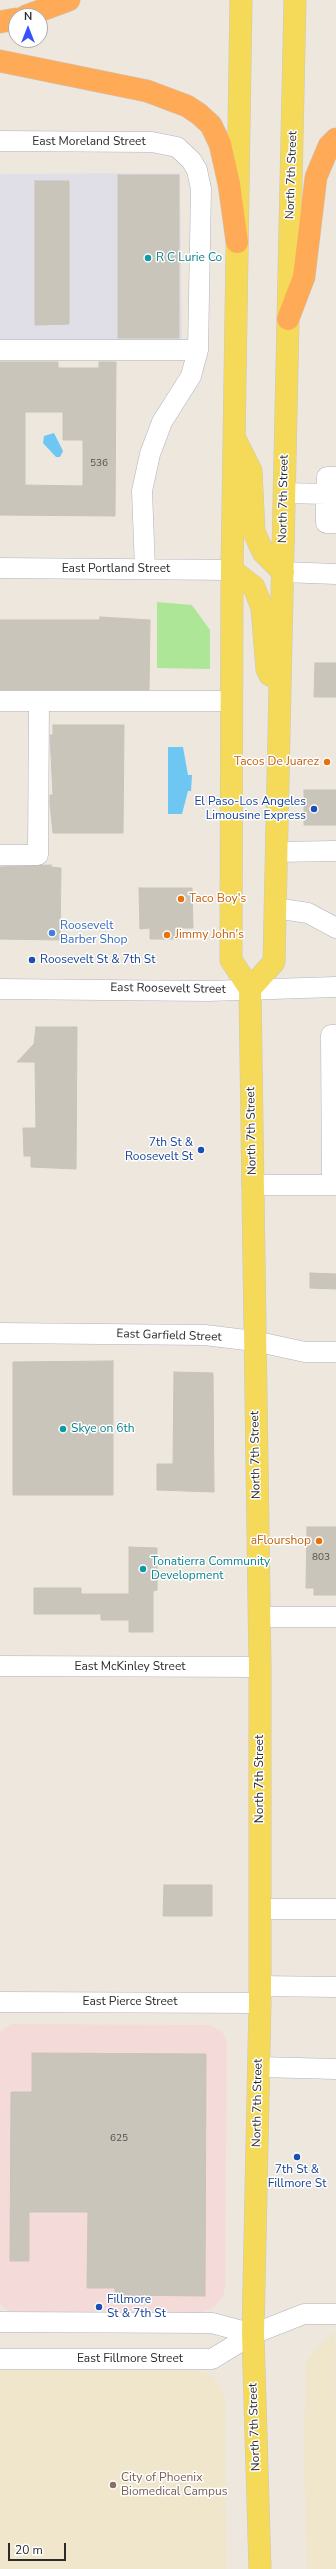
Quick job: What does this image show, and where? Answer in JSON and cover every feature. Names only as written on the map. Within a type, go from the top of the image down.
[{"type":"highway","points":[[48,8],[69,0]]},
{"type":"highway","points":[[0,61],[147,91],[199,114],[211,124],[220,144],[229,184],[237,242]]},
{"type":"highway","points":[[288,319],[304,277],[316,177],[329,146],[336,139]]},
{"type":"main road","points":[[241,0],[232,570],[231,960],[250,989]]},
{"type":"main road","name":"North 7th Street","points":[[260,2569],[253,2334],[260,1994],[260,1617],[254,1341],[250,989],[274,962],[295,0]]},
{"type":"main road","points":[[235,438],[250,471],[254,532],[263,552],[282,572]]},
{"type":"main road","points":[[232,570],[254,587],[262,608],[267,669],[279,696]]},
{"type":"street","name":"East Moreland Street","points":[[0,141],[152,142],[177,147],[192,160],[197,170],[201,188],[198,350]]},
{"type":"street","points":[[0,350],[198,350],[191,376],[162,422],[150,454],[142,491],[145,569]]},
{"type":"street","points":[[336,477],[327,477],[326,494],[326,523],[336,523]]},
{"type":"street","points":[[284,493],[326,494]]},
{"type":"street","name":"East Portland Street","points":[[0,568],[232,570]]},
{"type":"street","points":[[282,572],[336,574]]},
{"type":"street","points":[[0,701],[231,701]]},
{"type":"street","points":[[0,855],[38,855],[39,701]]},
{"type":"street","points":[[276,852],[336,851]]},
{"type":"street","points":[[275,908],[308,913],[336,928]]},
{"type":"street","name":"East Roosevelt Street","points":[[0,988],[208,991],[336,987]]},
{"type":"street","points":[[252,1186],[334,1185],[331,1035],[336,1035]]},
{"type":"street","name":"East Garfield Street","points":[[0,1333],[205,1335],[254,1341],[305,1352],[336,1352]]},
{"type":"street","points":[[260,1617],[336,1617]]},
{"type":"street","name":"East McKinley Street","points":[[0,1666],[260,1667]]},
{"type":"street","points":[[260,1909],[336,1909]]},
{"type":"street","name":"East Pierce Street","points":[[0,2002],[260,1994],[336,1986]]},
{"type":"street","points":[[259,2067],[336,2070]]},
{"type":"street","name":"East Fillmore Street","points":[[0,2359],[212,2359],[253,2334],[304,2314],[336,2314]]},
{"type":"street","points":[[0,2322],[212,2323],[253,2334]]},
{"type":"shaded area","points":[[180,173],[182,343],[0,342],[0,174]]},
{"type":"shaded area","points":[[11,2024],[210,2025],[222,2031],[227,2042],[225,2286],[223,2297],[213,2308],[200,2313],[10,2312],[0,2304],[0,2032]]},
{"type":"shaded area","points":[[335,2331],[336,2569],[307,2569],[304,2455],[306,2361]]},
{"type":"shaded area","name":"City of Phoenix Biomedical Campus","points":[[0,2370],[198,2371],[209,2374],[218,2382],[223,2390],[225,2401],[227,2569],[0,2569]]},
{"type":"green space","points":[[157,602],[192,605],[210,630],[210,669],[157,668]]},
{"type":"water","points":[[54,433],[63,451],[60,457],[56,457],[43,443],[44,436]]},
{"type":"water","points":[[168,747],[183,747],[188,775],[192,775],[191,791],[188,791],[182,814],[168,814]]},
{"type":"building","name":"R C Lurie Co","points":[[118,175],[179,175],[179,338],[118,338]]},
{"type":"building","points":[[35,181],[69,181],[69,324],[35,325]]},
{"type":"building","points":[[0,362],[58,362],[58,368],[99,368],[99,362],[116,362],[115,516],[0,515]],"holes":[[[25,412],[63,412],[63,440],[83,440],[83,486],[25,485]]]},
{"type":"building","points":[[100,617],[150,620],[149,690],[0,690],[0,620],[100,620]]},
{"type":"building","points":[[315,663],[336,663],[336,697],[314,697]]},
{"type":"building","points":[[53,725],[124,725],[123,833],[53,833],[50,805],[50,795],[53,795],[50,735],[53,735]]},
{"type":"building","points":[[304,790],[336,790],[336,825],[304,825]]},
{"type":"building","points":[[51,865],[51,867],[61,868],[60,940],[0,939],[0,867]]},
{"type":"building","points":[[139,888],[192,888],[193,928],[181,928],[182,939],[150,939],[150,928],[140,929]]},
{"type":"building","points":[[36,1027],[77,1027],[76,1169],[31,1167],[31,1156],[24,1156],[23,1128],[36,1128],[35,1062],[17,1062],[34,1044]]},
{"type":"building","points":[[310,1273],[336,1274],[336,1289],[310,1288]]},
{"type":"building","name":"Skye on 6th","points":[[113,1361],[113,1495],[13,1495],[13,1362]]},
{"type":"building","points":[[174,1372],[213,1373],[214,1492],[157,1490],[157,1464],[173,1464]]},
{"type":"building","points":[[307,1527],[336,1527],[336,1595],[314,1595],[314,1588],[306,1588]]},
{"type":"building","points":[[129,1547],[157,1548],[157,1590],[153,1591],[153,1632],[129,1632],[129,1620],[101,1620],[101,1614],[34,1614],[34,1588],[81,1588],[81,1594],[129,1594]]},
{"type":"building","points":[[164,1885],[212,1885],[212,1916],[163,1916]]},
{"type":"building","points":[[32,2053],[206,2054],[205,2296],[115,2295],[115,2288],[87,2288],[88,2212],[29,2212],[29,2261],[10,2261],[11,2092],[32,2092]]},
{"type":"place","name":"R C Lurie Co","points":[[148,258]]},
{"type":"place","name":"Tacos De Juarez","points":[[327,762]]},
{"type":"place","name":"El Paso-Los Angeles Limousine Express","points":[[314,809]]},
{"type":"place","name":"Taco Boy's","points":[[181,899]]},
{"type":"place","name":"Roosevelt Barber Shop","points":[[52,933]]},
{"type":"place","name":"Jimmy John's","points":[[167,935]]},
{"type":"place","name":"Roosevelt St & 7th St","points":[[32,960]]},
{"type":"place","name":"7th St & Roosevelt St","points":[[201,1150]]},
{"type":"place","name":"Skye on 6th","points":[[63,1429]]},
{"type":"place","name":"aFlourshop","points":[[319,1541]]},
{"type":"place","name":"Tonatierra Community Development","points":[[143,1569]]},
{"type":"place","name":"7th St & Fillmore St","points":[[297,2157]]},
{"type":"place","name":"Fillmore St & 7th St","points":[[99,2307]]},
{"type":"place","name":"City of Phoenix Biomedical Campus","points":[[113,2485]]}]
